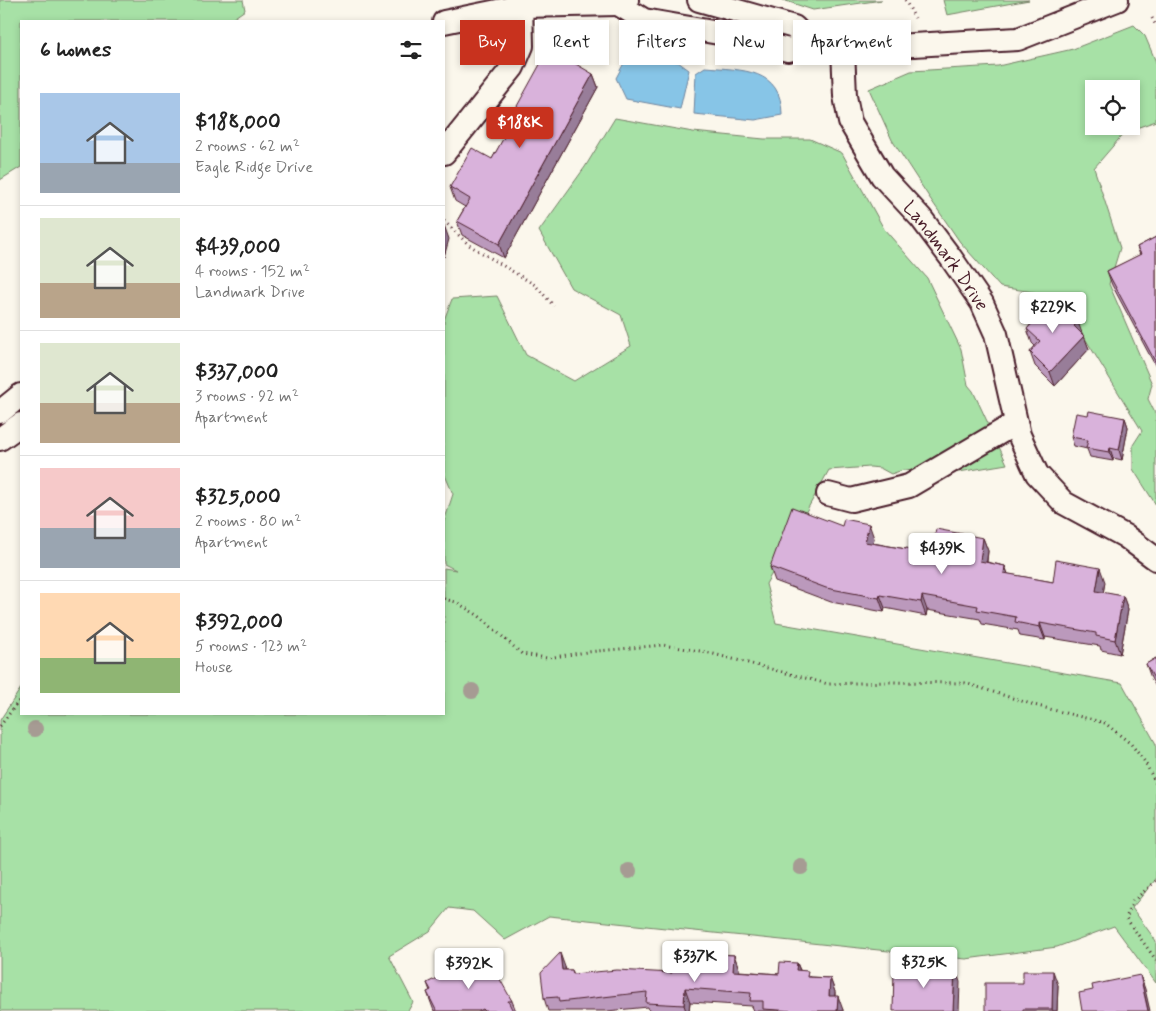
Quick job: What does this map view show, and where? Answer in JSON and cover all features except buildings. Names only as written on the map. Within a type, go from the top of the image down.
[{"type":"street","points":[[699,0],[793,27]]},
{"type":"street","points":[[911,45],[1018,39],[1116,0]]},
{"type":"street","points":[[445,22],[522,3],[622,2],[644,20],[730,35],[788,50],[793,49]]},
{"type":"street","points":[[445,152],[513,66],[522,46],[522,3]]},
{"type":"street","name":"Landmark Drive","points":[[844,65],[845,96],[850,122],[882,176],[921,218],[982,303],[996,334],[1019,435],[1037,474],[1064,503],[1125,536],[1156,559]]},
{"type":"street","points":[[828,494],[850,500],[909,486],[1016,423]]},
{"type":"street","points":[[0,439],[20,425]]},
{"type":"path","points":[[906,0],[915,18]]},
{"type":"path","points":[[1152,18],[1156,26]]},
{"type":"path","points":[[445,222],[469,244],[535,285],[554,306]]},
{"type":"path","points":[[445,599],[456,602],[479,616],[522,654],[547,658],[587,652],[663,645],[706,652],[828,684],[887,682],[965,683],[1034,705],[1105,723],[1131,744],[1145,762],[1156,784]]},
{"type":"path","points":[[0,726],[20,699]]},
{"type":"path","points":[[1156,881],[1133,901],[1126,918],[1156,960]]},
{"type":"green space","points":[[0,0],[243,0],[245,10],[230,20],[20,20],[20,168],[0,180]]},
{"type":"green space","points":[[783,0],[882,0],[813,10]]},
{"type":"green space","points":[[943,0],[1029,0],[947,15]]},
{"type":"green space","points":[[1134,25],[1145,36],[1156,62],[1156,121],[1140,127],[1140,80],[1085,80],[1085,135],[1122,135],[1094,168],[1120,248],[1109,284],[1152,384],[1148,399],[1156,415],[1156,505],[1133,469],[1133,445],[1142,431],[1059,296],[1000,287],[960,242],[929,197],[892,140],[869,89],[911,71],[998,66],[1073,49]]},
{"type":"green space","points":[[615,118],[693,132],[764,139],[810,139],[842,153],[884,229],[927,278],[961,349],[968,385],[973,391],[1007,464],[947,474],[903,470],[891,474],[880,468],[870,467],[829,470],[766,584],[776,623],[1122,683],[1156,744],[1156,879],[1132,908],[1156,941],[1156,983],[1114,926],[1057,947],[966,959],[549,916],[505,940],[473,911],[449,908],[430,931],[389,956],[413,1002],[408,1011],[0,1011],[0,720],[20,690],[20,715],[445,715],[445,568],[456,570],[445,564],[445,519],[453,494],[445,475],[445,317],[452,299],[497,296],[526,355],[574,381],[631,346],[621,315],[571,288],[539,231],[585,167]]},
{"type":"water","points":[[623,65],[682,65],[689,70],[680,109],[626,99],[616,78]]},
{"type":"water","points":[[705,67],[746,71],[757,74],[767,80],[775,88],[780,100],[782,115],[755,120],[694,114],[696,73]]}]
